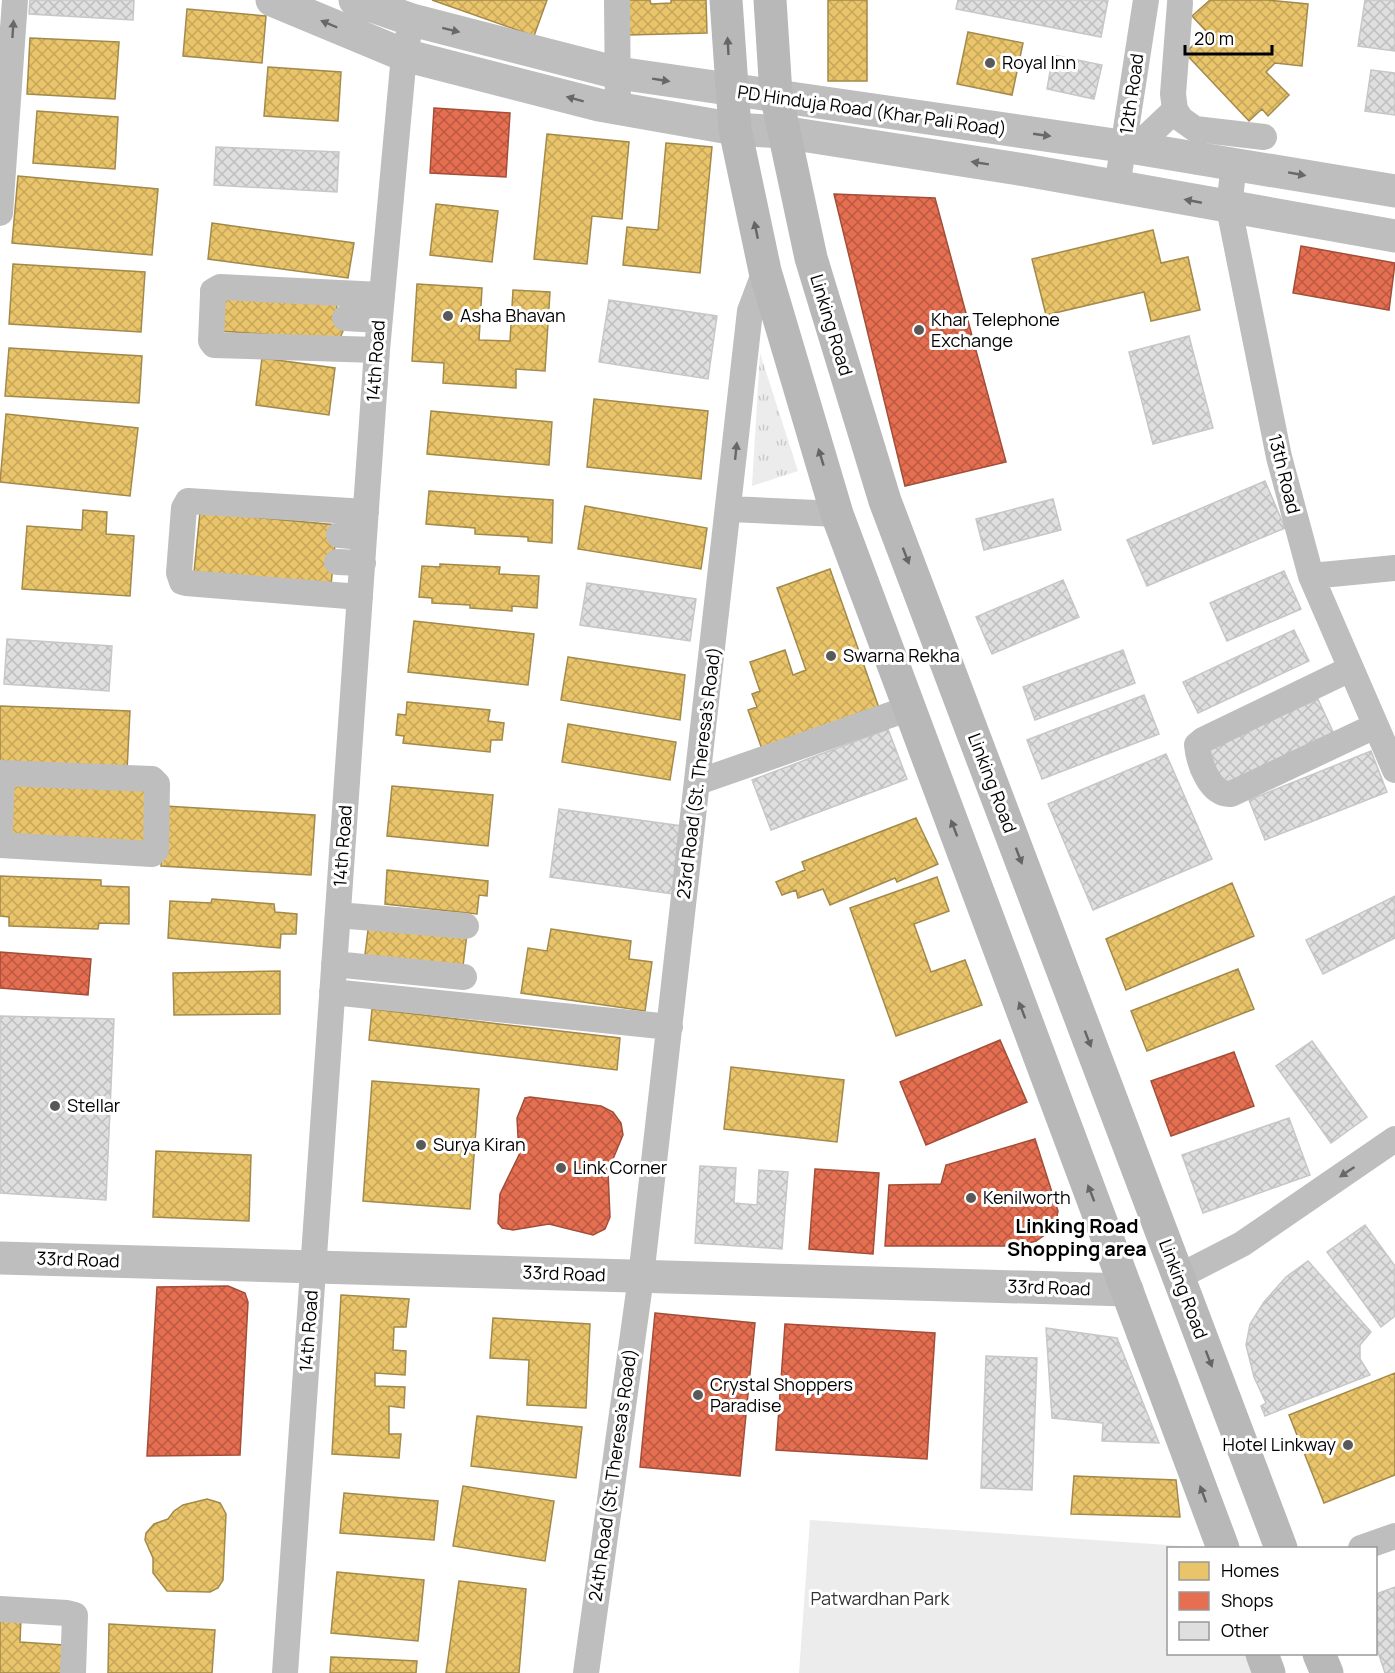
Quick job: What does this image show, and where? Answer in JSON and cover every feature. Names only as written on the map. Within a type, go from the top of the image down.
[{"type":"main road","points":[[726,0],[735,129],[765,271],[837,514],[1223,1547]]},
{"type":"main road","name":"Linking Road","points":[[770,0],[776,94],[782,132],[811,258],[885,501],[1281,1547]]},
{"type":"main road","points":[[837,514],[885,501]]},
{"type":"main road","points":[[1263,1655],[1269,1673]]},
{"type":"main road","points":[[1321,1655],[1327,1673]]},
{"type":"street","points":[[0,213],[15,0]]},
{"type":"street","name":"PD Hinduja Road (Khar Pali Road)","points":[[272,0],[405,54],[618,109],[735,129],[782,132],[1117,187],[1229,208],[1314,220],[1395,236]]},
{"type":"street","points":[[617,0],[618,109]]},
{"type":"street","points":[[1146,1],[1190,4],[1173,94],[1183,118],[1173,154]]},
{"type":"street","name":"12th Road","points":[[1117,187],[1130,147],[1146,1]]},
{"type":"street","points":[[369,41],[372,3]]},
{"type":"street","name":"PD Hinduja Road (Khar Pali Road)","points":[[372,3],[412,20],[618,73],[731,91],[776,94],[1173,154],[1256,147],[1395,191]]},
{"type":"street","name":"14th Road","points":[[285,1673],[380,308],[405,54],[412,20]]},
{"type":"street","points":[[1130,147],[1183,118]]},
{"type":"street","points":[[1183,118],[1256,147]]},
{"type":"street","name":"13th Road","points":[[1256,147],[1229,208],[1279,457],[1311,576],[1395,770]]},
{"type":"street","name":"23rd Road (St. Theresa's Road)","points":[[641,1277],[730,509],[750,311],[765,271]]},
{"type":"street","points":[[377,350],[214,345],[211,342],[213,291],[220,287],[380,308]]},
{"type":"street","points":[[345,318],[380,308]]},
{"type":"street","points":[[360,597],[182,582],[179,573],[185,504],[194,501],[365,524]]},
{"type":"street","points":[[730,509],[837,514]]},
{"type":"street","points":[[339,535],[365,524]]},
{"type":"street","points":[[337,562],[363,563]]},
{"type":"street","points":[[1311,576],[1395,568]]},
{"type":"street","points":[[1350,669],[1203,740],[1197,745],[1198,754],[1213,788],[1222,794],[1231,794],[1375,726]]},
{"type":"street","points":[[698,782],[910,708]]},
{"type":"street","points":[[0,828],[1,773],[152,779],[158,784],[156,850],[152,854],[0,845]]},
{"type":"street","points":[[338,915],[466,926]]},
{"type":"street","points":[[334,964],[464,976]]},
{"type":"street","points":[[332,992],[670,1027]]},
{"type":"street","points":[[1178,1277],[1242,1244],[1395,1139]]},
{"type":"street","name":"33rd Road","points":[[0,1258],[1127,1290]]},
{"type":"street","name":"24th Road (St. Theresa's Road)","points":[[586,1673],[641,1277]]},
{"type":"street","points":[[1364,1547],[1395,1536]]},
{"type":"street","points":[[0,1609],[67,1612],[75,1615],[73,1673]]},
{"type":"green space","points":[[760,353],[798,471],[752,486]]},
{"type":"green space","name":"Patwardhan Park","points":[[810,1520],[1196,1547],[1167,1547],[1167,1655],[1249,1655],[1257,1673],[799,1673]]},
{"type":"building: Homes","points":[[432,0],[547,0],[534,36]]},
{"type":"building: Homes","points":[[627,0],[650,0],[651,4],[671,3],[671,0],[706,0],[707,33],[628,35]]},
{"type":"building: Homes","points":[[828,0],[867,0],[867,81],[828,81]]},
{"type":"building: Homes","points":[[1210,0],[1267,0],[1308,4],[1302,66],[1275,63],[1266,72],[1289,95],[1268,116],[1262,109],[1249,121],[1185,53],[1207,32],[1192,16]]},
{"type":"building: Homes","points":[[187,9],[266,16],[262,63],[183,56]]},
{"type":"building: Homes","name":"Royal Inn","points":[[968,32],[1023,43],[1012,95],[957,84]]},
{"type":"building: Homes","points":[[30,38],[119,42],[115,99],[27,94]]},
{"type":"building: Homes","points":[[268,67],[341,72],[338,121],[264,116]]},
{"type":"building: Homes","points":[[37,111],[118,117],[115,169],[33,163]]},
{"type":"building: Homes","points":[[547,134],[629,142],[622,219],[592,216],[587,264],[534,259]]},
{"type":"building: Homes","points":[[666,143],[712,147],[700,273],[623,265],[627,227],[658,230]]},
{"type":"building: Homes","points":[[18,176],[158,189],[152,255],[12,243]]},
{"type":"building: Homes","points":[[436,204],[498,211],[492,262],[430,255]]},
{"type":"building: Homes","points":[[212,223],[354,243],[348,278],[208,259]]},
{"type":"building: Homes","points":[[1153,230],[1161,263],[1188,257],[1200,310],[1151,321],[1144,292],[1046,315],[1032,259]]},
{"type":"building: Homes","points":[[13,264],[145,272],[141,332],[9,324]]},
{"type":"building: Homes","name":"Asha Bhavan","points":[[417,284],[482,288],[479,340],[510,341],[513,290],[550,292],[545,371],[516,369],[516,388],[443,383],[444,363],[412,361]]},
{"type":"building: Homes","points":[[222,294],[337,302],[336,318],[343,331],[340,338],[320,338],[219,331]]},
{"type":"building: Homes","points":[[9,348],[142,356],[139,403],[5,396]]},
{"type":"building: Homes","points":[[262,358],[335,368],[329,415],[256,405]]},
{"type":"building: Homes","points":[[594,399],[708,411],[701,479],[587,467]]},
{"type":"building: Homes","points":[[431,411],[552,422],[549,465],[427,454]]},
{"type":"building: Homes","points":[[6,414],[138,428],[130,496],[0,482]]},
{"type":"building: Homes","points":[[429,491],[553,500],[552,543],[528,541],[528,537],[475,534],[475,528],[426,524]]},
{"type":"building: Homes","points":[[585,506],[707,528],[701,569],[578,549]]},
{"type":"building: Homes","points":[[83,510],[107,512],[106,534],[134,536],[130,596],[22,589],[27,526],[82,530]]},
{"type":"building: Homes","points":[[200,512],[337,525],[331,585],[194,572]]},
{"type":"building: Homes","points":[[440,564],[500,567],[499,574],[539,576],[537,608],[512,606],[512,611],[470,608],[470,605],[432,603],[432,598],[419,597],[422,566],[440,567]]},
{"type":"building: Homes","name":"Swarna Rekha","points":[[830,569],[879,708],[762,749],[748,710],[757,707],[752,694],[760,691],[750,662],[785,650],[793,675],[806,670],[777,588]]},
{"type":"building: Homes","points":[[414,621],[534,634],[528,685],[408,672]]},
{"type":"building: Homes","points":[[568,657],[685,675],[680,720],[561,700]]},
{"type":"building: Homes","points":[[407,702],[490,710],[488,721],[504,723],[502,740],[491,740],[490,752],[403,743],[404,736],[396,735],[398,714],[406,715]]},
{"type":"building: Homes","points":[[0,706],[130,711],[127,771],[0,766]]},
{"type":"building: Homes","points":[[568,724],[676,742],[670,780],[562,762]]},
{"type":"building: Homes","points":[[8,779],[154,784],[151,843],[6,834]]},
{"type":"building: Homes","points":[[392,786],[493,795],[488,846],[387,836]]},
{"type":"building: Homes","points":[[165,806],[315,815],[311,875],[161,866]]},
{"type":"building: Homes","points":[[916,818],[938,864],[897,882],[895,878],[830,905],[823,889],[798,898],[796,890],[782,895],[776,882],[805,870],[802,862]]},
{"type":"building: Homes","points":[[387,870],[488,881],[487,896],[479,895],[477,914],[385,904]]},
{"type":"building: Homes","points":[[0,876],[101,880],[101,886],[129,887],[129,924],[99,923],[98,929],[9,926],[9,917],[0,916]]},
{"type":"building: Homes","points":[[937,877],[949,911],[914,924],[931,972],[965,960],[982,1005],[896,1036],[850,908]]},
{"type":"building: Homes","points":[[1232,883],[1254,936],[1126,990],[1106,939]]},
{"type":"building: Homes","points":[[212,899],[274,904],[275,912],[297,914],[296,934],[281,934],[280,948],[168,938],[170,901],[211,903]]},
{"type":"building: Homes","points":[[369,922],[467,934],[462,974],[364,962]]},
{"type":"building: Homes","points":[[551,929],[631,941],[629,959],[652,962],[645,1011],[521,993],[528,948],[547,951]]},
{"type":"building: Homes","points":[[1238,969],[1254,1009],[1147,1051],[1131,1011]]},
{"type":"building: Homes","points":[[280,971],[280,1014],[174,1015],[173,973]]},
{"type":"building: Homes","points":[[372,1009],[620,1038],[617,1070],[369,1040]]},
{"type":"building: Homes","points":[[731,1067],[844,1080],[837,1142],[724,1129]]},
{"type":"building: Homes","name":"Surya Kiran","points":[[372,1081],[479,1089],[470,1209],[363,1201]]},
{"type":"building: Homes","points":[[156,1151],[251,1155],[249,1221],[153,1217]]},
{"type":"building: Homes","points":[[341,1295],[409,1299],[406,1327],[394,1327],[393,1350],[406,1351],[405,1375],[375,1373],[375,1386],[405,1387],[404,1408],[389,1406],[389,1434],[401,1434],[399,1458],[332,1454]]},
{"type":"building: Homes","points":[[493,1318],[590,1324],[586,1408],[527,1405],[529,1360],[490,1358]]},
{"type":"building: Homes","name":"Hotel Linkway","points":[[1395,1373],[1395,1475],[1324,1503],[1289,1415]]},
{"type":"building: Homes","points":[[477,1416],[582,1427],[576,1478],[471,1466]]},
{"type":"building: Homes","points":[[1074,1476],[1176,1480],[1180,1517],[1071,1514]]},
{"type":"building: Homes","points":[[463,1486],[554,1501],[545,1561],[453,1546]]},
{"type":"building: Homes","points":[[344,1493],[438,1501],[434,1540],[340,1533]]},
{"type":"building: Homes","points":[[207,1499],[220,1503],[226,1514],[223,1580],[218,1588],[210,1592],[167,1591],[153,1573],[153,1558],[145,1540],[146,1533],[154,1524],[168,1519],[183,1505]]},
{"type":"building: Homes","points":[[337,1572],[424,1580],[418,1641],[331,1633]]},
{"type":"building: Homes","points":[[459,1581],[526,1589],[519,1673],[446,1673]]},
{"type":"building: Homes","points":[[0,1616],[21,1617],[20,1642],[64,1645],[62,1673],[0,1673]]},
{"type":"building: Homes","points":[[109,1624],[215,1630],[212,1673],[108,1673]]},
{"type":"building: Homes","points":[[331,1657],[417,1661],[416,1673],[330,1673]]},
{"type":"building: Shops","points":[[434,108],[510,113],[506,177],[430,173]]},
{"type":"building: Shops","name":"Khar Telephone Exchange","points":[[834,194],[935,198],[1006,462],[905,486]]},
{"type":"building: Shops","points":[[1301,246],[1395,263],[1389,310],[1293,293]]},
{"type":"building: Shops","points":[[0,952],[91,959],[88,995],[0,988]]},
{"type":"building: Shops","points":[[1000,1040],[1027,1102],[926,1145],[900,1082]]},
{"type":"building: Shops","points":[[1234,1052],[1254,1106],[1171,1136],[1151,1081]]},
{"type":"building: Shops","name":"Link Corner","points":[[525,1098],[601,1106],[613,1112],[621,1123],[623,1135],[608,1171],[610,1217],[605,1229],[593,1235],[549,1224],[513,1230],[502,1228],[498,1223],[500,1194],[519,1155],[517,1118]]},
{"type":"building: Shops","name":"Kenilworth","points":[[1035,1139],[1058,1211],[1056,1222],[1049,1232],[1036,1241],[1018,1246],[885,1246],[889,1185],[941,1184],[946,1165]]},
{"type":"building: Shops","points":[[815,1169],[879,1173],[873,1254],[809,1249]]},
{"type":"building: Shops","points":[[228,1286],[245,1293],[248,1302],[240,1455],[147,1456],[157,1287]]},
{"type":"building: Shops","name":"Crystal Shoppers Paradise","points":[[655,1313],[755,1323],[740,1476],[640,1467]]},
{"type":"building: Shops","points":[[785,1324],[935,1333],[927,1459],[776,1450]]},
{"type":"building: Other","points":[[30,0],[134,0],[133,20],[29,14]]},
{"type":"building: Other","points":[[958,0],[1108,0],[1101,37],[956,9]]},
{"type":"building: Other","points":[[1365,0],[1395,0],[1395,51],[1358,46]]},
{"type":"building: Other","points":[[1053,55],[1102,65],[1094,99],[1047,89]]},
{"type":"building: Other","points":[[1371,70],[1395,73],[1395,115],[1365,111]]},
{"type":"building: Other","points":[[216,147],[339,152],[337,192],[214,185]]},
{"type":"building: Other","points":[[609,300],[717,316],[708,379],[599,362]]},
{"type":"building: Other","points":[[1189,336],[1213,428],[1153,444],[1129,352]]},
{"type":"building: Other","points":[[1265,481],[1285,528],[1147,586],[1127,540]]},
{"type":"building: Other","points":[[1053,499],[1061,530],[984,550],[976,519]]},
{"type":"building: Other","points":[[1284,571],[1301,609],[1227,641],[1210,603]]},
{"type":"building: Other","points":[[1063,580],[1079,617],[992,654],[976,617]]},
{"type":"building: Other","points":[[587,583],[696,599],[690,641],[580,625]]},
{"type":"building: Other","points":[[1294,630],[1309,661],[1198,713],[1183,682]]},
{"type":"building: Other","points":[[7,639],[112,646],[109,691],[4,684]]},
{"type":"building: Other","points":[[1123,650],[1135,683],[1035,720],[1023,687]]},
{"type":"building: Other","points":[[1144,695],[1159,734],[1042,779],[1027,740]]},
{"type":"building: Other","points":[[1318,699],[1334,734],[1221,786],[1205,750]]},
{"type":"building: Other","points":[[888,729],[907,779],[771,830],[752,780]]},
{"type":"building: Other","points":[[1371,751],[1387,792],[1265,840],[1249,800]]},
{"type":"building: Other","points":[[1166,754],[1212,859],[1093,910],[1048,804]]},
{"type":"building: Other","points":[[559,809],[682,826],[673,894],[550,877]]},
{"type":"building: Other","points":[[1395,896],[1395,938],[1323,974],[1306,940]]},
{"type":"building: Other","name":"Stellar","points":[[0,1016],[114,1019],[106,1200],[0,1193]]},
{"type":"building: Other","points":[[1312,1041],[1367,1117],[1331,1143],[1276,1066]]},
{"type":"building: Other","points":[[1289,1118],[1310,1175],[1203,1213],[1182,1155]]},
{"type":"building: Other","points":[[700,1166],[736,1168],[734,1203],[757,1205],[759,1170],[788,1172],[782,1249],[695,1243]]},
{"type":"building: Other","points":[[1365,1225],[1395,1266],[1395,1316],[1381,1327],[1327,1252]]},
{"type":"building: Other","points":[[1308,1261],[1371,1332],[1360,1345],[1360,1359],[1370,1375],[1265,1416],[1261,1406],[1266,1403],[1254,1377],[1246,1345],[1250,1324],[1264,1302],[1286,1277]]},
{"type":"building: Other","points":[[1046,1328],[1117,1338],[1159,1443],[1102,1441],[1103,1423],[1052,1418]]},
{"type":"building: Other","points":[[986,1356],[1037,1358],[1032,1490],[981,1488]]},
{"type":"building: Other","points":[[1395,1587],[1395,1673],[1385,1673],[1377,1649],[1377,1594]]},
{"type":"place","name":"Royal Inn","points":[[990,63]]},
{"type":"place","name":"Asha Bhavan","points":[[448,316]]},
{"type":"place","name":"Khar Telephone Exchange","points":[[919,330]]},
{"type":"place","name":"Swarna Rekha","points":[[831,656]]},
{"type":"place","name":"Stellar","points":[[55,1106]]},
{"type":"place","name":"Surya Kiran","points":[[421,1145]]},
{"type":"place","name":"Link Corner","points":[[561,1168]]},
{"type":"place","name":"Kenilworth","points":[[971,1198]]},
{"type":"place","name":"Crystal Shoppers Paradise","points":[[698,1395]]},
{"type":"place","name":"Hotel Linkway","points":[[1348,1445]]},
{"type":"district","name":"Linking Road Shopping area","points":[[1077,1238]]}]
